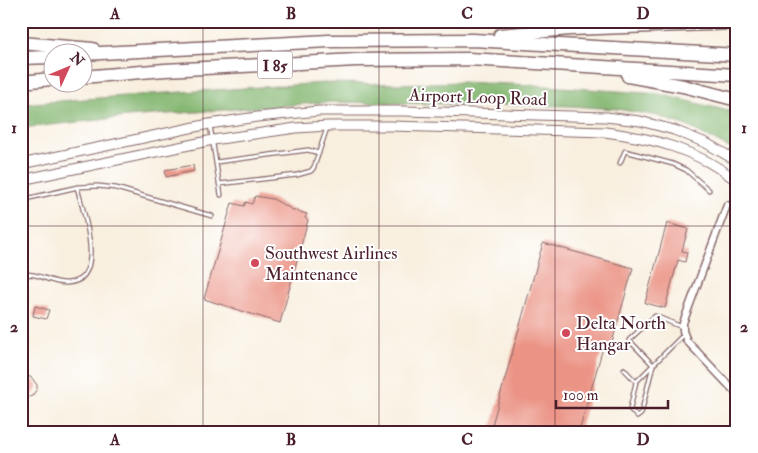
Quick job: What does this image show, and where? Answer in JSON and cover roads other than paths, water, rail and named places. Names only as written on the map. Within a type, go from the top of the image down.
[{"type":"highway","points":[[473,40],[553,30],[737,24]]},
{"type":"highway","name":"I 85","points":[[92,53],[329,41],[473,40],[737,55]]},
{"type":"highway","points":[[21,43],[87,48],[105,52]]},
{"type":"highway","points":[[21,58],[42,57]]},
{"type":"highway","points":[[468,59],[492,68],[598,72],[638,77],[737,100]]},
{"type":"highway","name":"I 85","points":[[92,76],[165,70],[356,60],[468,59],[737,76]]},
{"type":"highway","points":[[21,82],[42,80]]},
{"type":"main road","name":"Airport Loop Road","points":[[21,164],[210,124],[319,111],[404,111],[606,117],[640,121],[674,130],[706,143],[737,161]]},
{"type":"main road","name":"Airport Loop Road","points":[[21,180],[213,140],[328,126],[605,132],[638,136],[669,144],[700,157],[737,180]]},
{"type":"street","points":[[727,205],[685,318],[683,331],[687,341],[737,394]]},
{"type":"lane","points":[[210,124],[221,195]]},
{"type":"lane","points":[[220,184],[306,174],[314,167],[328,126]]},
{"type":"lane","points":[[216,162],[308,150],[319,153]]},
{"type":"lane","points":[[620,163],[625,151],[673,164],[686,170],[709,190]]},
{"type":"lane","points":[[21,200],[77,187],[98,186],[116,188],[212,216]]},
{"type":"lane","points":[[21,275],[31,274],[67,283],[77,279],[86,271],[90,258],[90,243],[77,187]]},
{"type":"lane","points":[[653,365],[629,340],[655,316],[683,331],[653,365],[636,382],[630,410],[636,417],[641,414],[653,365]]},
{"type":"lane","points":[[624,369],[636,382]]},
{"type":"place","name":"Southwest Airlines Maintenance","points":[[255,263]]},
{"type":"place","name":"Delta North Hangar","points":[[566,333]]}]
